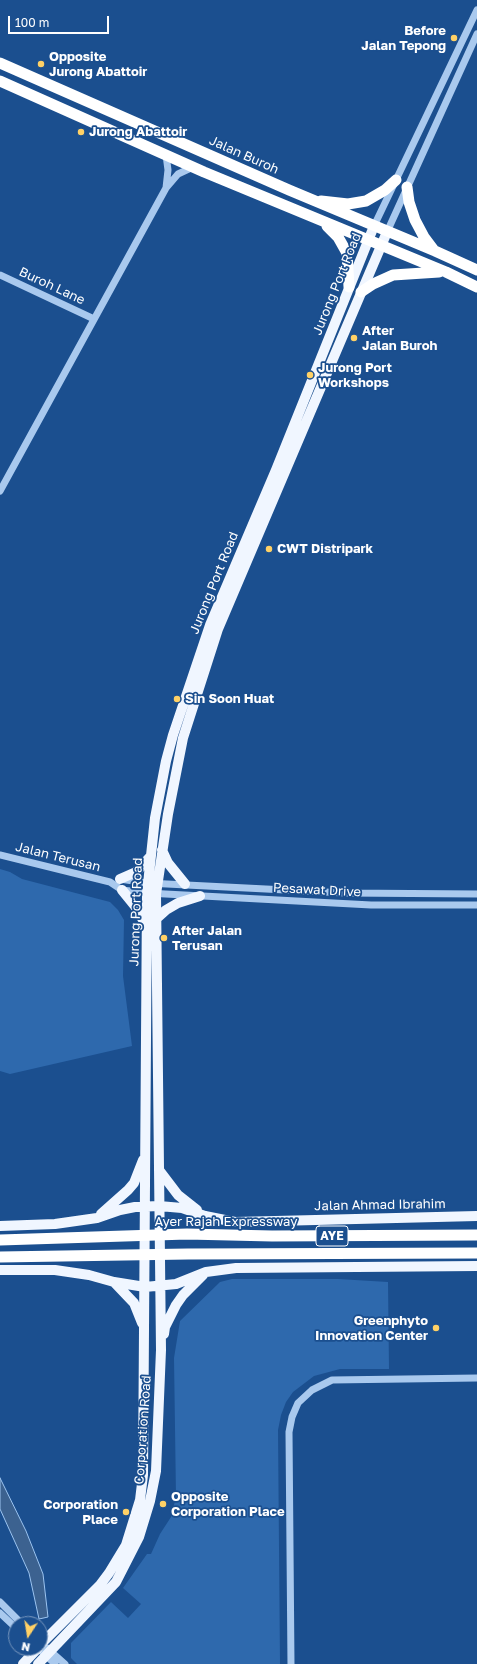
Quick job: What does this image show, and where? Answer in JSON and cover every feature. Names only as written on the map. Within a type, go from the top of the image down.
[{"type":"highway","name":"Jalan Buroh","points":[[0,63],[312,200],[477,270]]},
{"type":"highway","points":[[0,81],[166,155],[368,241],[446,272],[477,287]]},
{"type":"highway","points":[[312,200],[348,204],[366,201],[385,190],[396,180]]},
{"type":"highway","points":[[408,187],[415,220],[424,237],[435,251]]},
{"type":"highway","points":[[322,221],[338,237],[347,253],[349,287]]},
{"type":"highway","points":[[361,292],[373,284],[393,275],[446,272]]},
{"type":"highway","name":"Ayer Rajah Expressway","points":[[0,1240],[116,1238],[186,1234],[272,1236],[477,1235]]},
{"type":"highway","name":"AYE","points":[[0,1257],[188,1254],[477,1253]]},
{"type":"main road","name":"Jurong Port Road","points":[[146,1207],[147,927],[152,883],[150,856],[155,818],[171,741],[210,625],[276,470],[374,226]]},
{"type":"main road","name":"Jurong Port Road","points":[[152,883],[162,850],[183,738],[218,629],[387,232]]},
{"type":"main road","points":[[162,850],[168,863],[185,884]]},
{"type":"main road","points":[[115,881],[136,872],[150,856]]},
{"type":"main road","points":[[122,890],[135,906],[147,927]]},
{"type":"main road","name":"Jurong Port Road","points":[[151,894],[156,919],[159,1206]]},
{"type":"main road","points":[[156,919],[166,910],[178,903],[200,896]]},
{"type":"main road","points":[[97,1218],[134,1183],[145,1154]]},
{"type":"main road","points":[[159,1170],[180,1197],[205,1216]]},
{"type":"main road","name":"Jalan Ahmad Ibrahim","points":[[0,1226],[55,1224],[97,1218],[120,1210],[159,1206],[182,1208],[205,1216],[235,1222],[477,1216]]},
{"type":"main road","name":"Corporation Road","points":[[48,1653],[116,1582],[139,1537],[150,1501],[156,1471],[161,1350],[159,1206]]},
{"type":"main road","name":"Corporation Road","points":[[48,1637],[100,1585],[109,1573],[126,1545],[140,1500],[144,1475],[146,1207]]},
{"type":"main road","points":[[0,1270],[55,1270],[89,1275],[114,1282],[145,1287],[176,1284],[206,1272],[236,1268],[477,1266]]},
{"type":"main road","points":[[161,1350],[165,1327],[176,1305],[183,1295],[206,1272]]},
{"type":"main road","points":[[114,1282],[134,1303],[142,1320],[144,1333]]},
{"type":"main road","name":"Corporation Road","points":[[23,1664],[30,1656]]},
{"type":"main road","name":"Corporation Road","points":[[38,1664],[45,1656]]},
{"type":"street","name":"Jurong Port Road","points":[[374,226],[477,10]]},
{"type":"street","name":"Jurong Port Road","points":[[387,232],[477,34]]},
{"type":"street","points":[[166,155],[168,170],[166,188]]},
{"type":"street","points":[[0,491],[166,188],[178,174],[194,167]]},
{"type":"street","name":"Buroh Lane","points":[[0,275],[94,319]]},
{"type":"street","name":"Jalan Terusan","points":[[0,855],[115,881]]},
{"type":"street","points":[[115,881],[122,890]]},
{"type":"street","name":"Pesawat Drive","points":[[115,881],[345,893],[477,894]]},
{"type":"street","name":"Pesawat Drive","points":[[122,890],[151,894],[372,905],[477,905]]},
{"type":"street","points":[[291,1664],[289,1432],[292,1417],[298,1403],[312,1390],[332,1380],[477,1378]]},
{"type":"street","points":[[0,1602],[14,1616]]},
{"type":"street","points":[[0,1613],[8,1620]]},
{"type":"street","points":[[48,1653],[55,1664]]},
{"type":"street","points":[[48,1653],[65,1664]]},
{"type":"shaded area","points":[[0,869],[10,872],[22,879],[110,902],[118,910],[124,920],[123,976],[132,1046],[10,1074],[0,1071]]},
{"type":"shaded area","points":[[232,1279],[338,1279],[388,1282],[389,1369],[340,1369],[314,1376],[293,1392],[286,1402],[281,1415],[278,1430],[280,1664],[77,1664],[71,1658],[71,1643],[111,1602],[128,1618],[141,1604],[123,1588],[147,1554],[151,1554],[160,1534],[171,1517],[176,1497],[174,1358],[180,1321],[220,1282]]},
{"type":"shaded area","points":[[0,1478],[26,1531],[43,1574],[48,1616],[38,1616],[29,1573],[0,1509]]},
{"type":"place","name":"Before Jalan Tepong","points":[[454,38]]},
{"type":"place","name":"Opposite Jurong Abattoir","points":[[41,64]]},
{"type":"place","name":"Jurong Abattoir","points":[[81,132]]},
{"type":"place","name":"After Jalan Buroh","points":[[354,338]]},
{"type":"place","name":"Jurong Port Workshops","points":[[310,375]]},
{"type":"place","name":"CWT Distripark","points":[[269,549]]},
{"type":"place","name":"Sin Soon Huat","points":[[177,699]]},
{"type":"place","name":"After Jalan Terusan","points":[[164,938]]},
{"type":"place","name":"Greenphyto Innovation Center","points":[[436,1328]]},
{"type":"place","name":"Opposite Corporation Place","points":[[163,1504]]},
{"type":"place","name":"Corporation Place","points":[[126,1512]]}]
